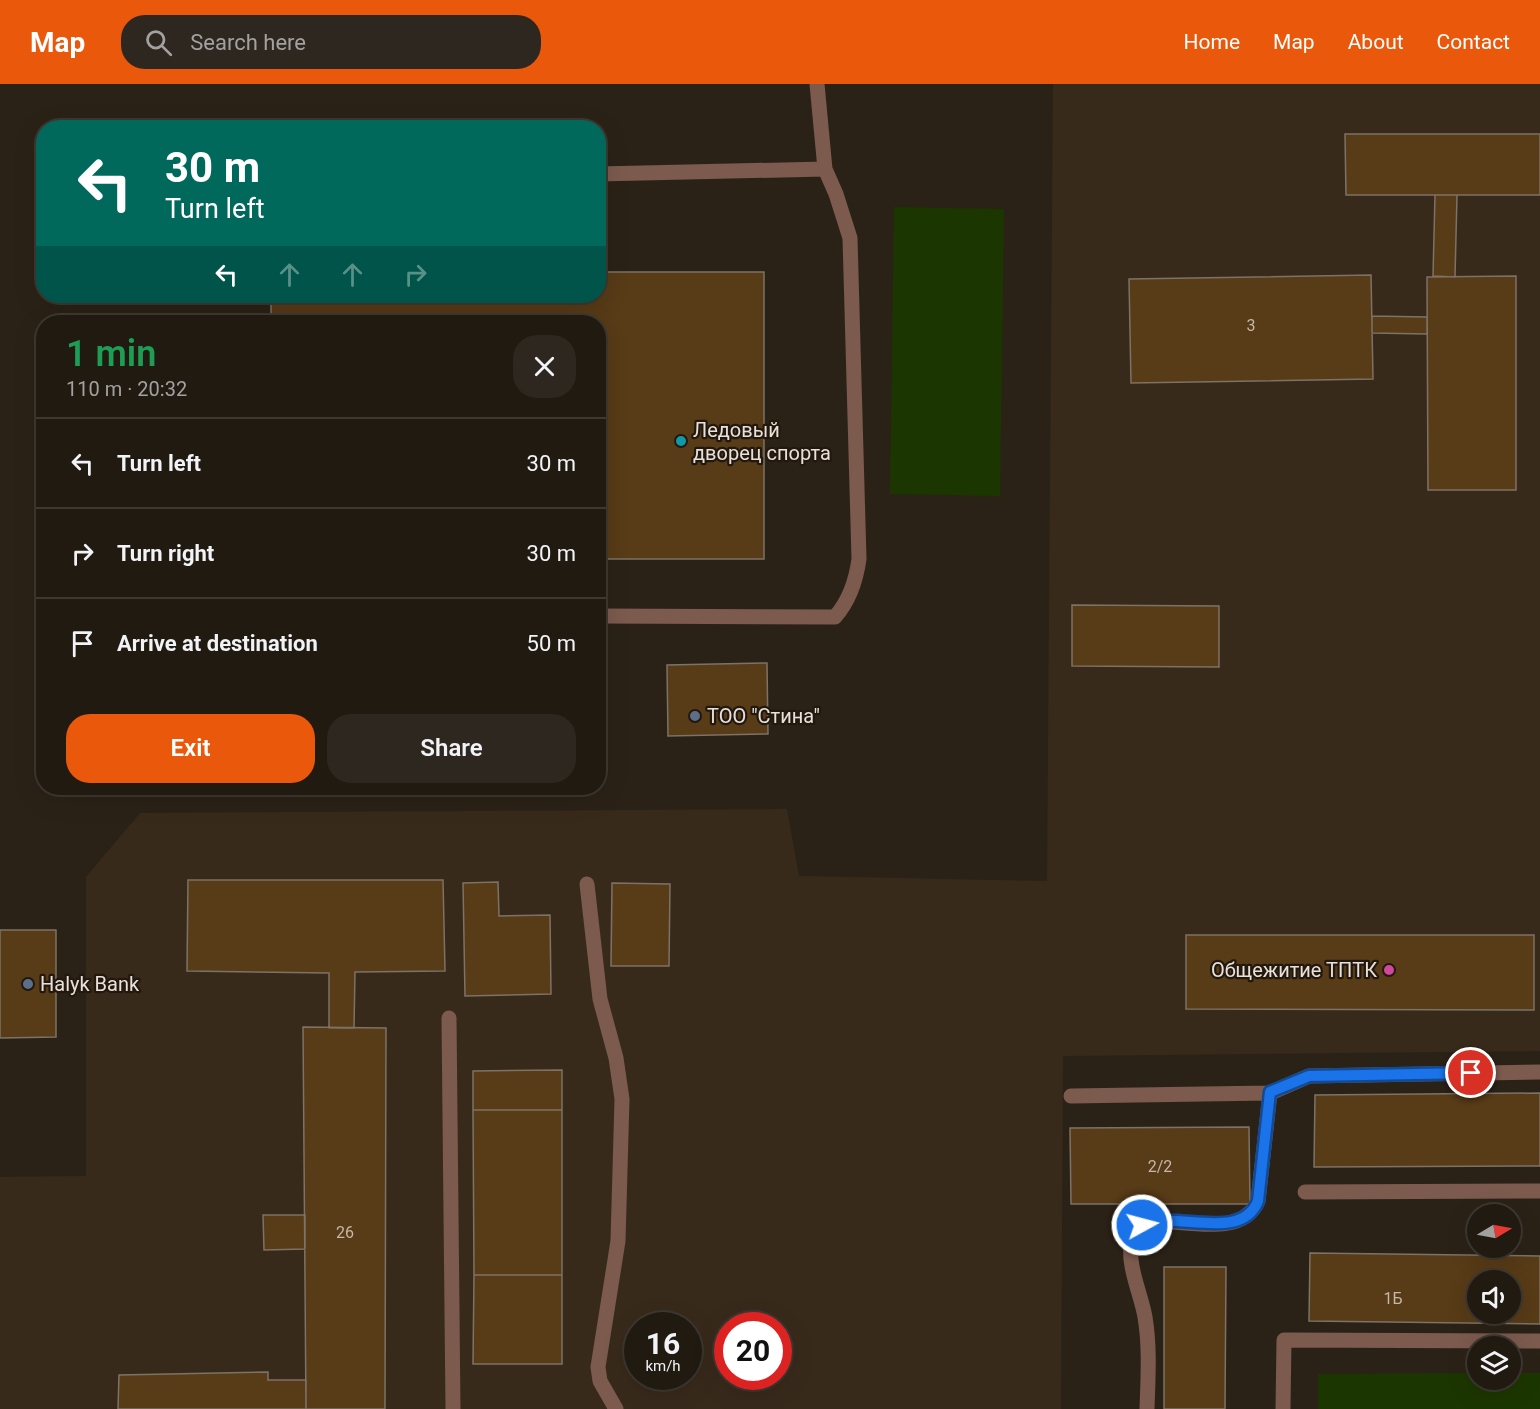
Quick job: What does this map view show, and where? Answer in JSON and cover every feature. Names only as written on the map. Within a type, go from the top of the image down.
[{"type":"lane","points":[[606,616],[835,617],[844,608],[856,578],[859,559],[850,238],[836,194],[825,169],[818,84]]},
{"type":"lane","points":[[606,174],[825,169]]},
{"type":"lane","points":[[587,884],[600,999],[616,1058],[622,1099],[618,1241],[598,1366],[600,1381],[616,1409]]},
{"type":"lane","points":[[449,1018],[453,1409]]},
{"type":"lane","points":[[1071,1096],[1270,1092],[1309,1076],[1540,1072]]},
{"type":"lane","points":[[1148,1409],[1148,1350],[1145,1316],[1131,1259],[1133,1236],[1142,1225],[1150,1221],[1232,1222],[1247,1216],[1254,1210],[1258,1201],[1270,1092]]},
{"type":"lane","points":[[1305,1192],[1540,1191]]},
{"type":"lane","points":[[1283,1409],[1284,1341],[1540,1341]]},
{"type":"shaded area","points":[[1053,84],[1540,84],[1540,1051],[1063,1056],[1061,1409],[0,1409],[0,1177],[86,1176],[86,877],[140,813],[787,809],[799,876],[1047,881]]},
{"type":"green space","points":[[894,207],[1004,209],[1000,496],[890,494]]},
{"type":"green space","points":[[1467,1373],[1467,1390],[1521,1390],[1521,1373],[1540,1373],[1540,1409],[1318,1409],[1318,1374]]},
{"type":"building","points":[[1345,134],[1540,134],[1540,195],[1346,195]]},
{"type":"building","points":[[1435,195],[1457,195],[1455,277],[1433,276]]},
{"type":"building","name":"Ледовый дворец спорта","points":[[606,272],[764,272],[764,559],[606,559],[606,315],[271,315],[271,303],[606,303]]},
{"type":"building","points":[[1371,275],[1373,379],[1131,383],[1129,279]]},
{"type":"building","points":[[1516,276],[1516,490],[1428,490],[1427,277]]},
{"type":"building","points":[[1372,316],[1427,317],[1427,334],[1372,333]]},
{"type":"building","points":[[1072,605],[1219,606],[1219,667],[1072,666]]},
{"type":"building","points":[[767,663],[768,734],[668,736],[667,665]]},
{"type":"building","points":[[188,880],[443,880],[445,971],[355,972],[354,1028],[329,1028],[329,973],[187,971]]},
{"type":"building","points":[[498,882],[499,916],[550,915],[551,994],[465,996],[463,883]]},
{"type":"building","points":[[612,883],[670,884],[669,966],[611,966]]},
{"type":"building","name":"Halyk Bank","points":[[0,930],[56,930],[56,1037],[0,1038]]},
{"type":"building","points":[[1186,935],[1534,935],[1534,1010],[1186,1009]]},
{"type":"building","points":[[303,1027],[386,1028],[385,1409],[306,1409]]},
{"type":"building","points":[[562,1070],[562,1110],[473,1110],[473,1071]]},
{"type":"building","points":[[1540,1093],[1540,1166],[1314,1167],[1315,1095]]},
{"type":"building","points":[[473,1110],[562,1110],[562,1275],[474,1275]]},
{"type":"building","points":[[1249,1127],[1250,1204],[1071,1204],[1070,1128]]},
{"type":"building","points":[[263,1215],[305,1215],[305,1249],[264,1250]]},
{"type":"building","points":[[1310,1253],[1467,1255],[1467,1258],[1540,1256],[1540,1324],[1521,1324],[1521,1270],[1467,1270],[1467,1323],[1309,1321]]},
{"type":"building","points":[[1164,1267],[1226,1267],[1225,1409],[1164,1409]]},
{"type":"building","points":[[474,1275],[562,1275],[562,1364],[473,1364]]},
{"type":"building","points":[[268,1372],[268,1380],[306,1380],[306,1409],[118,1409],[119,1375]]},
{"type":"place","name":"Ледовый дворец спорта","points":[[681,441]]},
{"type":"place","name":"ТОО \"Стина\"","points":[[695,716]]},
{"type":"place","name":"Общежитие ТПТК","points":[[1389,970]]},
{"type":"place","name":"Halyk Bank","points":[[28,984]]},
{"type":"route","points":[[1142,1225],[1160,1220],[1232,1222],[1240,1220],[1254,1210],[1258,1201],[1270,1092],[1309,1076],[1471,1073]]}]
